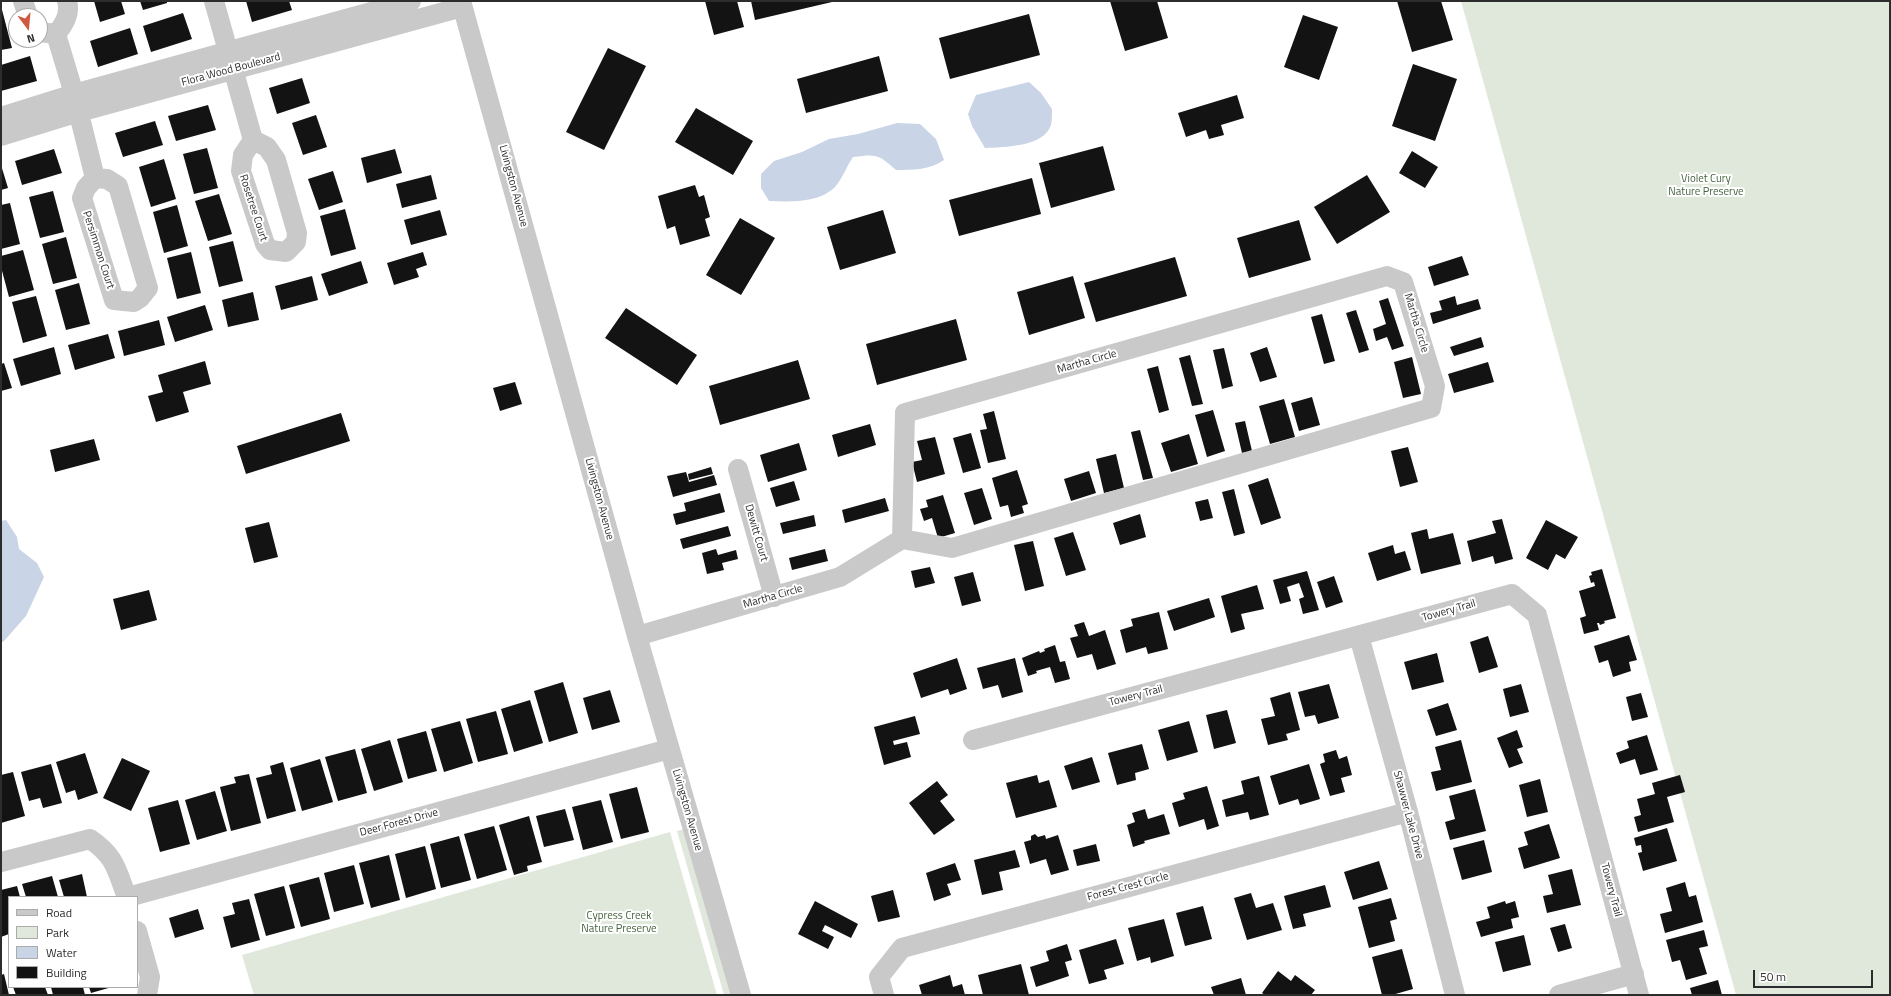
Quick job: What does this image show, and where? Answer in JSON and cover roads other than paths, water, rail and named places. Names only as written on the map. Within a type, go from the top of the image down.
[{"type":"street","points":[[67,1],[69,7],[65,24],[48,33],[76,103],[95,178]]},
{"type":"street","points":[[214,1],[232,60],[253,140]]},
{"type":"street","name":"Flora Wood Boulevard","points":[[232,60],[411,1]]},
{"type":"street","name":"Flora Wood Boulevard","points":[[1,117],[76,103],[232,60],[462,4]]},
{"type":"street","name":"Livingston Avenue","points":[[462,4],[637,636],[741,995]]},
{"type":"street","name":"Flora Wood Boulevard","points":[[1,136],[76,103]]},
{"type":"street","name":"Rosetree Court","points":[[253,140],[267,146],[276,160],[297,233],[296,242],[286,252],[270,250],[265,244],[241,171],[242,155],[253,140]]},
{"type":"street","name":"Persimmon Court","points":[[95,178],[107,179],[118,186],[148,288],[140,298],[134,302],[114,300],[82,198],[86,188],[95,178]]},
{"type":"street","name":"Martha Circle","points":[[637,636],[840,577],[902,539],[952,548],[1431,408],[1435,386],[1403,282],[1387,276],[906,413],[902,539]]},
{"type":"street","name":"Dewitt Court","points":[[738,469],[774,597]]},
{"type":"street","name":"Towery Trail","points":[[973,740],[1512,594],[1537,616],[1639,995]]},
{"type":"street","name":"Shawver Lake Drive","points":[[1360,636],[1408,812],[1455,995]]},
{"type":"street","name":"Deer Forest Drive","points":[[132,896],[669,748]]},
{"type":"street","name":"Forest Crest Circle","points":[[884,995],[879,977],[902,948],[1408,812]]},
{"type":"street","points":[[1,862],[90,839],[104,849],[114,862],[128,896]]},
{"type":"street","points":[[138,935],[150,977],[148,995]]},
{"type":"street","points":[[1559,995],[1634,974]]},
{"type":"water","points":[[1029,82],[1041,93],[1052,109],[1051,125],[1047,132],[1032,142],[1012,146],[985,148],[972,126],[968,114],[976,95]]},
{"type":"water","points":[[897,123],[920,124],[936,139],[944,160],[927,168],[896,170],[877,156],[853,157],[835,187],[813,199],[769,201],[761,188],[761,174],[774,161],[802,152],[829,139],[858,134]]},
{"type":"water","points":[[6,520],[17,537],[19,549],[37,563],[44,577],[26,616],[1,643],[1,521]]},
{"type":"park label","name":"Violet Cury Nature Preserve","points":[[1706,185]]},
{"type":"park label","name":"Cypress Creek Nature Preserve","points":[[619,922]]}]
